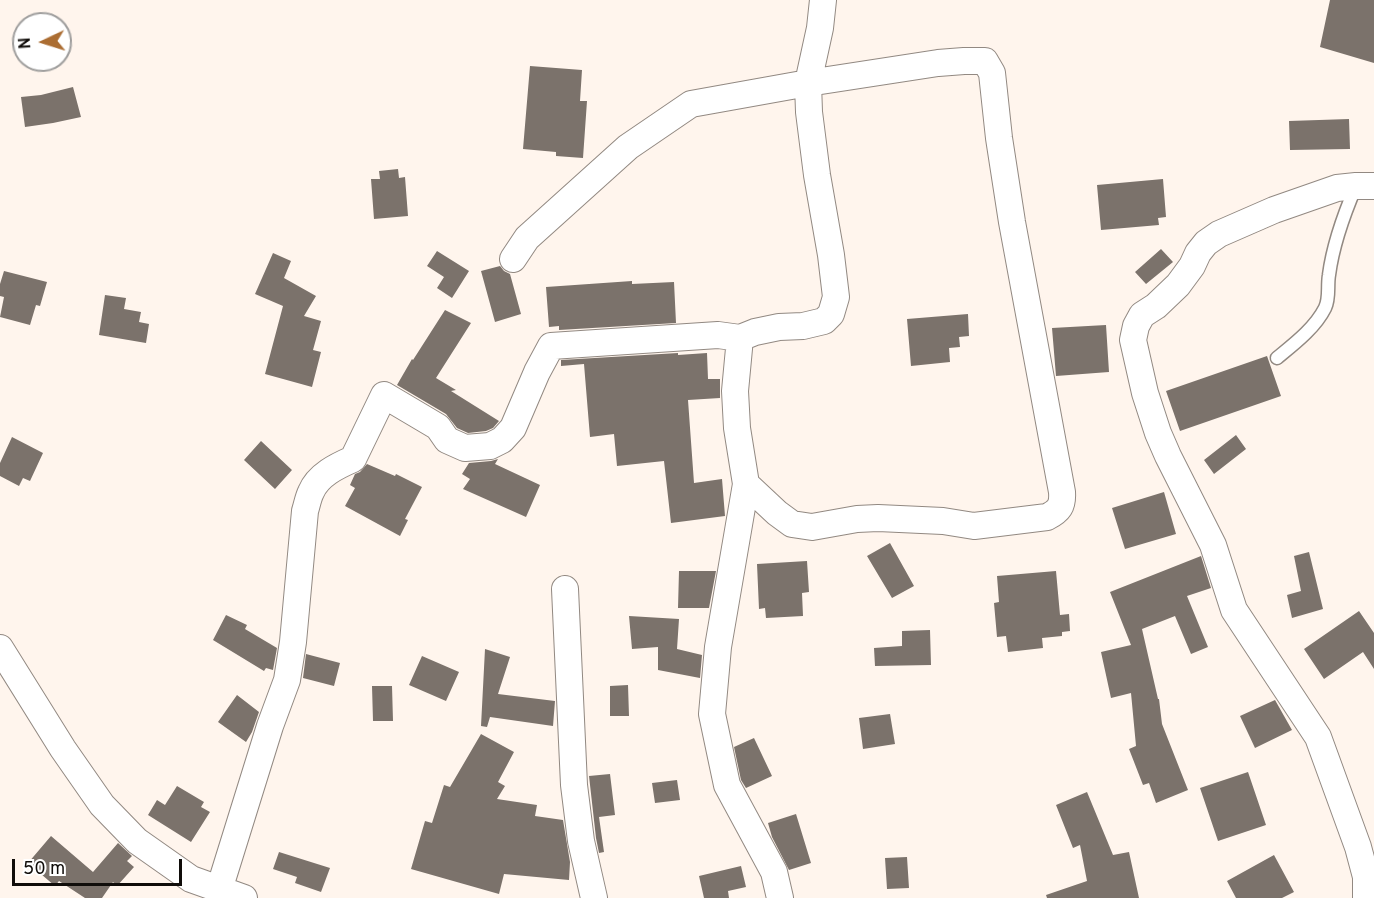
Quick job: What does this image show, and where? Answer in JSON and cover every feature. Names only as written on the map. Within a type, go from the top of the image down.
[{"type":"street","points":[[219,890],[270,726],[287,680],[293,642],[305,511],[312,490],[327,472],[353,459],[384,395],[438,427],[447,440],[465,448],[490,446],[502,440],[513,428],[551,346],[718,335],[740,338],[779,327],[802,326],[824,321],[831,314],[836,297],[811,134],[808,82],[824,0]]},
{"type":"street","points":[[513,259],[527,238],[628,147],[691,104],[808,82],[938,63],[985,61],[992,74],[1012,222],[1062,498],[1061,506],[1047,517],[974,526],[943,521],[878,518],[857,519],[812,527],[792,524],[746,484]]},
{"type":"street","points":[[1365,186],[1337,188],[1285,206],[1219,234],[1206,243],[1178,285],[1156,306],[1142,315],[1136,326],[1133,340],[1145,393],[1158,434],[1213,545],[1234,610],[1318,737],[1358,847],[1366,877],[1366,898]]},
{"type":"street","points":[[740,338],[735,391],[737,428],[746,484],[718,647],[712,714],[727,785],[774,872],[780,898]]},
{"type":"street","points":[[565,589],[574,785],[581,841],[594,898]]},
{"type":"street","points":[[0,648],[63,749],[102,805],[137,841],[191,879],[244,898]]},
{"type":"lane","points":[[1277,358],[1300,339],[1320,316],[1326,305],[1329,276],[1341,222],[1365,186]]},
{"type":"building","points":[[1330,0],[1374,0],[1374,63],[1320,47]]},
{"type":"building","points":[[530,66],[582,70],[580,101],[587,101],[583,158],[556,156],[556,152],[523,149]]},
{"type":"building","points":[[73,87],[81,117],[25,127],[21,97],[41,95]]},
{"type":"building","points":[[1349,119],[1350,149],[1290,150],[1289,121]]},
{"type":"building","points":[[398,169],[399,178],[405,177],[408,216],[374,219],[371,179],[380,179],[379,171]]},
{"type":"building","points":[[1163,179],[1166,217],[1158,218],[1159,225],[1101,230],[1097,185]]},
{"type":"building","points":[[1161,249],[1173,262],[1146,284],[1135,272]]},
{"type":"building","points":[[437,251],[469,271],[452,298],[437,288],[444,277],[427,266]]},
{"type":"building","points":[[273,253],[291,261],[284,278],[316,296],[304,316],[321,321],[313,350],[321,352],[312,387],[265,374],[283,306],[255,294]]},
{"type":"building","points":[[500,266],[510,274],[521,314],[495,322],[481,271]]},
{"type":"building","points":[[4,271],[47,282],[40,306],[36,305],[30,325],[0,317],[4,297],[0,296],[0,284]]},
{"type":"building","points":[[632,281],[632,284],[674,282],[676,323],[559,330],[559,326],[549,327],[546,287]]},
{"type":"building","points":[[105,295],[126,298],[124,309],[141,312],[139,322],[149,324],[146,343],[99,335]]},
{"type":"building","points":[[445,310],[471,323],[436,378],[456,390],[451,391],[499,421],[493,428],[486,431],[468,433],[457,428],[446,414],[397,385]]},
{"type":"building","points":[[968,314],[969,336],[959,337],[960,347],[949,348],[950,362],[911,366],[907,319]]},
{"type":"building","points":[[1106,325],[1109,372],[1056,376],[1052,328]]},
{"type":"building","points":[[678,353],[678,355],[707,353],[708,379],[720,379],[720,398],[688,400],[694,483],[722,479],[725,516],[671,523],[664,461],[617,466],[614,434],[590,437],[584,364],[561,366],[561,360]]},
{"type":"building","points":[[1267,356],[1281,396],[1180,431],[1166,391]]},
{"type":"building","points":[[1236,435],[1246,449],[1214,474],[1204,460]]},
{"type":"building","points":[[12,437],[43,453],[30,481],[23,478],[19,486],[0,476],[0,463]]},
{"type":"building","points":[[261,441],[292,470],[275,489],[244,460]]},
{"type":"building","points":[[498,459],[495,464],[540,485],[526,517],[463,489],[470,479],[462,474],[469,463]]},
{"type":"building","points":[[367,464],[395,476],[396,474],[422,487],[405,519],[408,520],[400,536],[345,506],[355,488],[350,485],[355,474]]},
{"type":"building","points":[[1164,492],[1176,534],[1125,549],[1112,508]]},
{"type":"building","points":[[890,543],[914,586],[892,598],[867,556]]},
{"type":"building","points":[[1309,552],[1323,609],[1292,618],[1287,595],[1301,591],[1294,556]]},
{"type":"building","points":[[1201,556],[1211,588],[1187,596],[1208,647],[1191,654],[1175,616],[1142,629],[1159,699],[1162,724],[1188,790],[1156,803],[1149,783],[1143,785],[1129,749],[1136,746],[1131,693],[1111,698],[1101,652],[1131,645],[1110,592]]},
{"type":"building","points":[[807,561],[809,592],[802,593],[803,616],[766,618],[765,608],[759,609],[757,564]]},
{"type":"building","points":[[679,571],[716,571],[709,608],[678,608]]},
{"type":"building","points":[[1056,571],[1060,615],[1069,614],[1070,631],[1062,632],[1062,636],[1042,638],[1043,648],[1008,652],[1006,636],[997,637],[994,603],[999,602],[997,576]]},
{"type":"building","points":[[1359,611],[1374,633],[1374,669],[1363,652],[1324,679],[1304,649]]},
{"type":"building","points":[[226,615],[247,625],[245,629],[277,648],[273,670],[266,668],[264,671],[213,640]]},
{"type":"building","points":[[629,616],[679,619],[677,649],[702,655],[700,678],[658,670],[658,647],[632,649]]},
{"type":"building","points":[[930,630],[931,665],[875,666],[874,648],[902,646],[902,631]]},
{"type":"building","points":[[485,649],[510,657],[498,694],[555,701],[553,726],[490,717],[487,727],[481,726]]},
{"type":"building","points":[[306,654],[340,663],[334,686],[303,678]]},
{"type":"building","points":[[422,656],[459,672],[446,701],[409,685]]},
{"type":"building","points":[[628,685],[629,716],[610,716],[610,686]]},
{"type":"building","points":[[372,686],[392,686],[393,721],[373,721]]},
{"type":"building","points":[[237,695],[259,712],[246,742],[218,722]]},
{"type":"building","points":[[1275,700],[1292,730],[1255,748],[1240,716]]},
{"type":"building","points":[[890,714],[895,744],[863,749],[859,718]]},
{"type":"building","points":[[481,734],[514,752],[498,782],[505,786],[497,799],[537,805],[535,816],[563,820],[570,862],[569,880],[504,874],[499,894],[411,869],[425,821],[432,823],[444,785],[450,787]]},
{"type":"building","points":[[754,738],[772,776],[746,788],[741,780],[734,747]]},
{"type":"building","points":[[1248,772],[1266,825],[1218,841],[1200,788]]},
{"type":"building","points":[[610,774],[615,815],[599,817],[604,852],[599,853],[589,776]]},
{"type":"building","points":[[677,780],[680,800],[655,803],[652,783]]},
{"type":"building","points":[[177,786],[204,802],[201,807],[210,812],[191,842],[148,815],[157,800],[165,805]]},
{"type":"building","points":[[1087,792],[1113,855],[1129,852],[1139,898],[1047,898],[1046,895],[1087,881],[1080,845],[1073,848],[1056,805]]},
{"type":"building","points":[[796,814],[811,863],[789,870],[772,837],[768,823]]},
{"type":"building","points":[[51,836],[93,872],[118,843],[132,856],[127,861],[134,867],[117,886],[113,882],[102,898],[85,898],[59,881],[55,886],[28,863]]},
{"type":"building","points":[[279,852],[330,868],[321,892],[295,883],[297,877],[273,869]]},
{"type":"building","points":[[1274,855],[1294,892],[1282,898],[1236,898],[1227,881]]},
{"type":"building","points":[[907,857],[909,888],[887,889],[885,858]]},
{"type":"building","points":[[741,866],[746,887],[728,891],[729,898],[704,898],[699,876]]}]
